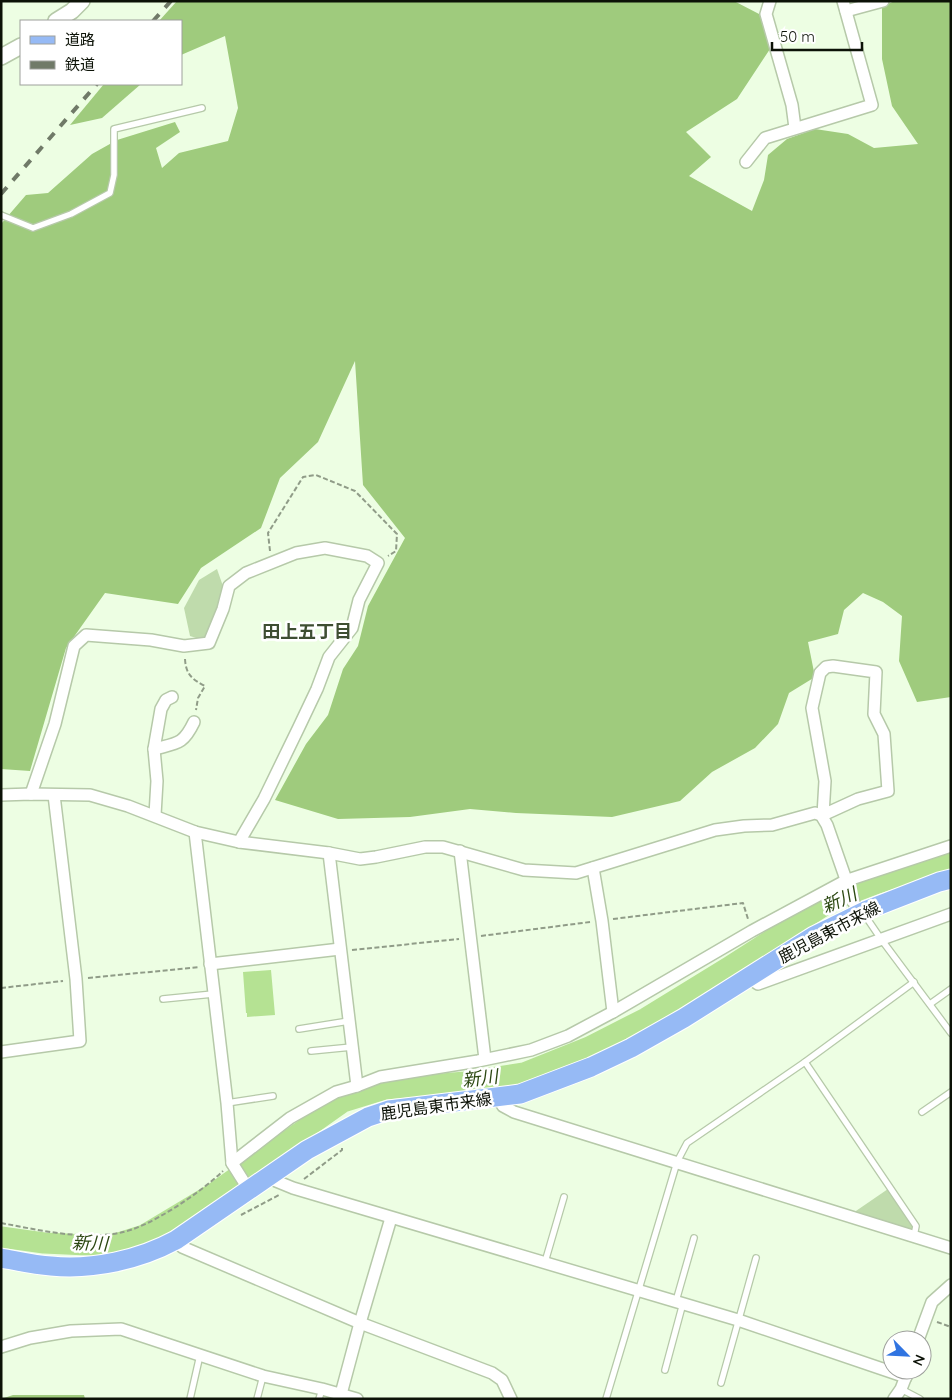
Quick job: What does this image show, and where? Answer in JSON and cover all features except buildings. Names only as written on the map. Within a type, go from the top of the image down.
[{"type":"main road","name":"鹿児島東市来線","points":[[1,1258],[50,1266],[74,1267],[102,1265],[156,1251],[176,1240],[307,1150],[368,1117],[390,1110],[428,1104],[520,1094],[591,1067],[631,1048],[684,1018],[814,936],[860,913],[951,879]]},
{"type":"street","points":[[58,20],[72,11],[82,1]]},
{"type":"street","points":[[770,1],[766,14],[792,105],[795,128]]},
{"type":"street","points":[[746,162],[764,138],[872,105],[845,6],[883,1]]},
{"type":"street","points":[[1,57],[20,47]]},
{"type":"street","points":[[31,794],[54,724],[74,646],[86,635],[152,640],[184,646],[209,643],[223,609],[229,586],[246,573],[296,554],[325,548],[367,556],[378,563],[359,600],[352,628],[329,657],[317,689],[294,738],[264,799],[239,842]]},
{"type":"street","points":[[1,796],[31,794],[90,795],[155,815],[195,832],[239,842],[329,853],[360,859],[425,846],[443,847],[524,870],[576,873],[715,830],[772,825],[815,813],[822,815],[858,799],[888,791],[884,734],[874,714],[876,672],[833,666],[826,667],[820,673],[812,708],[825,780],[822,815],[845,881],[860,913]]},
{"type":"street","points":[[155,815],[157,781],[154,749],[161,709],[166,700],[172,697]]},
{"type":"street","points":[[154,749],[182,742],[194,722]]},
{"type":"street","points":[[1,1052],[80,1041],[76,979],[54,795]]},
{"type":"street","points":[[195,832],[227,1103],[232,1163],[249,1190]]},
{"type":"street","points":[[232,1163],[290,1118],[336,1092],[380,1077],[531,1050],[568,1036],[752,931],[845,881],[951,846]]},
{"type":"street","points":[[460,851],[481,1060]]},
{"type":"street","points":[[329,853],[357,1086]]},
{"type":"street","points":[[593,868],[602,921],[613,1012]]},
{"type":"street","points":[[748,977],[758,984],[951,914]]},
{"type":"street","points":[[210,964],[340,949]]},
{"type":"street","points":[[491,1098],[514,1112],[951,1248]]},
{"type":"street","points":[[271,1173],[276,1181],[293,1188],[679,1302],[882,1366]]},
{"type":"street","points":[[341,1394],[391,1218]]},
{"type":"street","points":[[176,1240],[182,1247],[360,1323],[492,1373],[502,1380],[511,1399]]},
{"type":"street","points":[[922,1330],[932,1302],[951,1284]]},
{"type":"street","points":[[1,1347],[30,1338],[71,1331],[121,1328],[320,1394],[341,1394],[357,1399]]},
{"type":"street","points":[[894,1399],[904,1380]]},
{"type":"lane","points":[[1,215],[33,228],[71,214],[110,193],[114,175],[114,129],[202,108]]},
{"type":"lane","points":[[860,913],[951,1033]]},
{"type":"lane","points":[[606,1399],[678,1162],[686,1143],[805,1062],[914,982]]},
{"type":"lane","points":[[930,1004],[951,989]]},
{"type":"lane","points":[[163,999],[213,994]]},
{"type":"lane","points":[[299,1029],[349,1021]]},
{"type":"lane","points":[[311,1051],[352,1047]]},
{"type":"lane","points":[[805,1062],[916,1226],[914,1236]]},
{"type":"lane","points":[[922,1112],[951,1092]]},
{"type":"lane","points":[[227,1103],[273,1096]]},
{"type":"lane","points":[[545,1262],[564,1197]]},
{"type":"lane","points":[[665,1370],[694,1238]]},
{"type":"lane","points":[[721,1383],[756,1258]]},
{"type":"lane","points":[[190,1399],[200,1355]]},
{"type":"lane","points":[[257,1399],[263,1376]]},
{"type":"lane","points":[[901,1388],[920,1399]]},
{"type":"path","points":[[273,562],[269,550],[268,533],[303,477],[316,475],[355,491],[397,534],[396,551],[378,563]]},
{"type":"path","points":[[184,646],[186,666],[193,680],[205,686],[198,698],[194,722]]},
{"type":"path","points":[[340,949],[343,951],[470,937],[743,903],[752,931]]},
{"type":"path","points":[[1,988],[207,967],[210,964]]},
{"type":"path","points":[[481,1060],[491,1098]]},
{"type":"path","points":[[242,1215],[293,1188],[342,1150],[342,1130]]},
{"type":"path","points":[[1,1223],[50,1232],[92,1235],[120,1233],[147,1222],[193,1196],[232,1163]]},
{"type":"path","points":[[926,1318],[951,1328]]},
{"type":"shaded area","points":[[177,1],[734,1],[761,15],[770,49],[737,99],[686,132],[711,157],[689,176],[752,211],[764,180],[768,155],[787,139],[815,129],[848,134],[874,148],[918,144],[892,106],[882,59],[882,6],[895,1],[951,1],[951,697],[917,702],[899,661],[902,616],[883,602],[863,593],[844,610],[838,634],[808,642],[815,677],[789,693],[778,724],[755,748],[712,772],[680,801],[612,817],[470,809],[410,817],[338,819],[275,800],[306,744],[328,715],[343,669],[358,646],[368,606],[405,538],[363,485],[355,361],[318,442],[280,478],[261,528],[201,568],[178,604],[105,593],[66,648],[30,771],[1,769],[1,224],[26,195],[48,193],[92,154],[117,140],[175,122],[180,132],[156,148],[162,168],[179,153],[228,141],[238,108],[225,36],[182,55],[182,20],[160,20]]},
{"type":"shaded area","points":[[103,85],[140,85],[102,118],[70,125]]},
{"type":"shaded area","points":[[217,569],[224,589],[206,641],[190,636],[184,608],[199,580]]},
{"type":"shaded area","points":[[271,970],[275,1015],[247,1017],[243,972]]},
{"type":"shaded area","points":[[888,1189],[914,1227],[913,1231],[853,1213]]},
{"type":"shaded area","points":[[13,1395],[84,1395],[85,1399],[1,1399]]},
{"type":"waterway","name":"新川","points":[[1,1237],[44,1243],[109,1246],[144,1235],[214,1193],[343,1102],[385,1089],[465,1082],[524,1073],[589,1047],[646,1018],[833,900],[951,859]]},
{"type":"railway","points":[[154,20],[171,1]]},
{"type":"railway","points":[[1,194],[96,85]]},
{"type":"district","name":"田上五丁目","points":[[307,631]]}]
